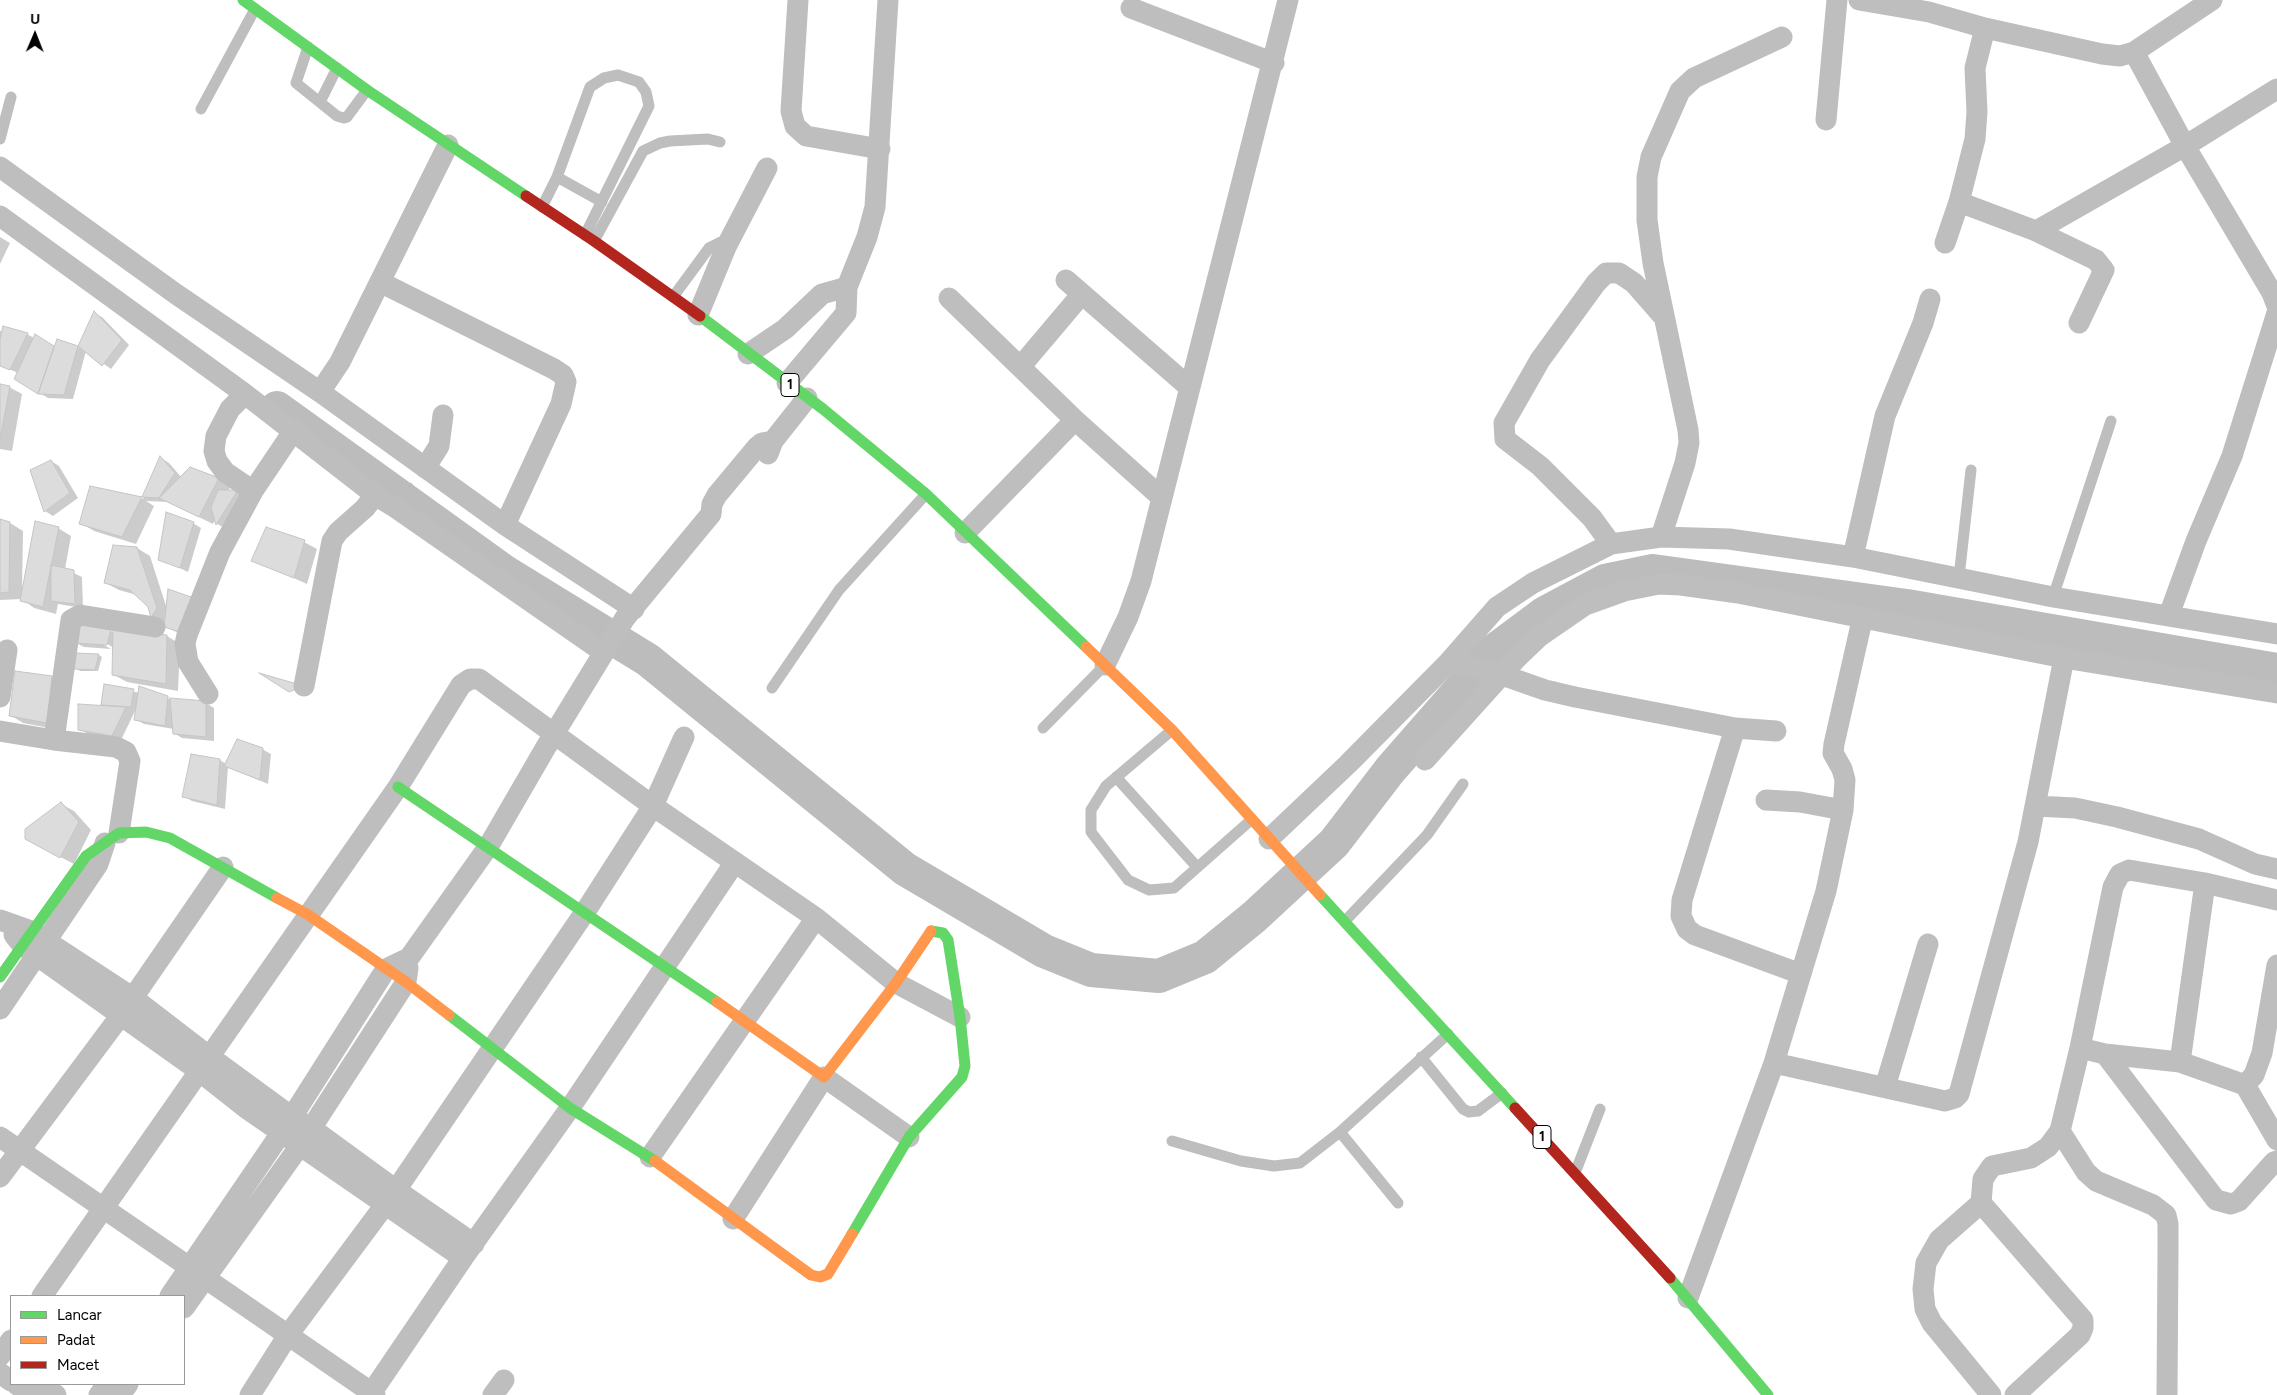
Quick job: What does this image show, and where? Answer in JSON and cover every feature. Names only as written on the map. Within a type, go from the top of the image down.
[{"type":"main road","name":"1","points":[[243,0],[367,90],[590,238],[698,315],[807,398],[926,494],[1172,730],[1251,820],[1688,1298],[1768,1395]]},
{"type":"main road","points":[[112,838],[132,831],[158,834],[170,838],[307,914],[406,982],[570,1108],[650,1157],[811,1275],[820,1277],[828,1274],[909,1137],[962,1077],[964,1066],[960,1017],[948,940],[943,933],[932,930],[896,983],[824,1077],[666,966],[398,786]]},
{"type":"main road","points":[[0,978],[34,944]]},
{"type":"street","points":[[798,0],[791,111],[795,126],[806,136],[880,149]]},
{"type":"street","points":[[787,383],[846,312],[848,287],[867,237],[875,207],[888,0]]},
{"type":"street","points":[[1105,665],[1134,604],[1274,63],[1288,0]]},
{"type":"street","points":[[1826,120],[1838,0]]},
{"type":"street","points":[[1858,0],[1929,12],[1986,28],[2102,54],[2120,56],[2134,52],[2212,0]]},
{"type":"street","points":[[1131,8],[1274,63]]},
{"type":"street","points":[[1945,243],[1959,202],[1975,139],[1977,112],[1975,68],[1977,53],[1986,28]]},
{"type":"street","points":[[1661,537],[1685,462],[1689,443],[1688,430],[1653,264],[1647,220],[1647,177],[1655,149],[1680,91],[1694,78],[1782,37]]},
{"type":"street","points":[[2134,52],[2185,146],[2272,293],[2277,306]]},
{"type":"street","points":[[2036,231],[2275,95]]},
{"type":"street","points":[[320,392],[340,362],[448,145]]},
{"type":"street","points":[[0,166],[176,294],[320,392],[420,474],[505,525],[630,613]]},
{"type":"street","points":[[698,315],[727,243],[767,168]]},
{"type":"street","points":[[1959,202],[2036,231],[2096,260],[2104,270],[2079,323]]},
{"type":"street","points":[[0,216],[294,430],[375,496],[607,646]]},
{"type":"street","points":[[1611,544],[1586,512],[1540,466],[1505,439],[1504,423],[1540,360],[1606,273],[1619,273],[1634,283],[1664,316]]},
{"type":"street","points":[[380,282],[563,375],[566,382],[561,404],[505,525]]},
{"type":"street","points":[[748,354],[785,329],[822,294],[848,287]]},
{"type":"street","points":[[1021,366],[1074,288],[1189,387]]},
{"type":"street","points":[[949,298],[1075,420],[1162,498]]},
{"type":"street","points":[[1853,557],[1885,416],[1923,323],[1930,299]]},
{"type":"street","points":[[2169,615],[2196,541],[2232,456],[2277,313]]},
{"type":"street","points":[[245,394],[230,409],[216,436],[214,451],[217,461],[225,472],[253,492]]},
{"type":"street","points":[[171,1295],[198,1273],[306,1136],[406,982],[409,958],[488,847],[607,646],[630,613],[711,514],[712,504],[717,495],[757,447],[762,443],[773,441],[807,398]]},
{"type":"street","points":[[420,474],[439,446],[443,415]]},
{"type":"street","points":[[965,533],[1075,420]]},
{"type":"street","points":[[208,694],[188,662],[185,644],[187,635],[220,552],[253,492],[294,430]]},
{"type":"street","points":[[304,686],[332,541],[338,532],[365,508],[375,496]]},
{"type":"street","points":[[1271,842],[1348,764],[1455,665],[1493,610],[1533,583],[1611,544],[1661,537],[1729,539],[1853,557],[2053,597],[2277,634]]},
{"type":"street","points":[[1425,760],[1496,673],[1516,659],[1540,636],[1585,605],[1624,591],[1659,584],[1738,593],[1863,616],[2064,658],[2277,693]]},
{"type":"street","points":[[54,740],[71,620],[80,615],[155,627]]},
{"type":"street","points":[[1688,1298],[1774,1063],[1826,890],[1843,810],[1845,780],[1833,753],[1863,616]]},
{"type":"street","points":[[0,697],[7,650]]},
{"type":"street","points":[[1774,1063],[1945,1101],[1955,1098],[1961,1090],[1970,1049],[2025,851],[2064,658]]},
{"type":"street","points":[[1455,665],[1496,673],[1575,698],[1735,728],[1776,731]]},
{"type":"street","points":[[43,1295],[398,786],[461,685],[470,679],[479,679],[653,806],[816,918],[896,983],[960,1017]]},
{"type":"street","points":[[1735,728],[1682,900],[1681,916],[1687,930],[1695,935],[1801,974]]},
{"type":"street","points":[[0,731],[54,740],[116,747],[126,752],[130,761],[112,838],[98,864],[34,944],[0,1009]]},
{"type":"street","points":[[250,1395],[288,1334],[390,1197],[584,912],[653,806],[684,737]]},
{"type":"street","points":[[1766,800],[1800,802],[1843,810]]},
{"type":"street","points":[[2035,806],[2075,808],[2117,817],[2198,839],[2256,864],[2277,870]]},
{"type":"street","points":[[0,1137],[288,1334],[372,1394],[469,1251],[570,1108],[735,862]]},
{"type":"street","points":[[0,1177],[126,1006],[223,868]]},
{"type":"street","points":[[1990,1395],[1932,1323],[1925,1309],[1923,1289],[1926,1263],[1940,1240],[1981,1203],[1984,1179],[1992,1166],[2031,1158],[2048,1148],[2060,1131],[2080,1048],[2113,887],[2120,874],[2129,870],[2205,883],[2277,900]]},
{"type":"street","points":[[2180,1062],[2205,883]]},
{"type":"street","points":[[650,1157],[816,918]]},
{"type":"street","points":[[2,921],[126,1006],[286,1124],[306,1136],[469,1251]]},
{"type":"street","points":[[1885,1087],[1928,944]]},
{"type":"street","points":[[185,1306],[198,1273],[286,1124],[386,969],[409,958]]},
{"type":"street","points":[[2246,1085],[2254,1075],[2262,1054],[2277,965]]},
{"type":"street","points":[[2080,1048],[2105,1054],[2180,1062],[2246,1085],[2277,1140]]},
{"type":"street","points":[[2105,1054],[2216,1200],[2231,1204],[2238,1201],[2277,1161]]},
{"type":"street","points":[[733,1219],[824,1077],[909,1137]]},
{"type":"street","points":[[2060,1131],[2086,1172],[2096,1181],[2154,1205],[2166,1215],[2168,1224],[2167,1395]]},
{"type":"street","points":[[1981,1203],[2083,1320],[2083,1328],[2080,1335],[2015,1395]]},
{"type":"street","points":[[0,1356],[10,1341]]},
{"type":"street","points":[[17,1385],[31,1395]]},
{"type":"street","points":[[41,1385],[56,1395]]},
{"type":"lane","points":[[201,109],[255,9]]},
{"type":"lane","points":[[308,47],[296,83],[320,102],[344,118],[347,117],[367,90]]},
{"type":"lane","points":[[320,102],[337,68]]},
{"type":"lane","points":[[542,207],[557,177],[590,86],[604,78],[618,75],[639,82],[646,92],[650,106],[602,202],[590,238]]},
{"type":"lane","points":[[0,139],[10,97]]},
{"type":"lane","points":[[590,238],[643,152],[660,143],[680,140],[708,139],[720,142]]},
{"type":"lane","points":[[557,177],[602,202]]},
{"type":"lane","points":[[673,297],[709,248],[721,242],[727,243]]},
{"type":"lane","points":[[2053,597],[2111,421]]},
{"type":"lane","points":[[1959,577],[1971,470]]},
{"type":"lane","points":[[772,688],[838,590],[926,494]]},
{"type":"lane","points":[[1042,728],[1105,665]]},
{"type":"lane","points":[[1172,730],[1106,786],[1091,810],[1091,832],[1128,880],[1149,890],[1174,888],[1251,820]]},
{"type":"lane","points":[[1116,777],[1197,867]]},
{"type":"lane","points":[[1345,921],[1427,836],[1464,784]]},
{"type":"lane","points":[[1172,1141],[1241,1161],[1274,1166],[1300,1163],[1340,1132],[1448,1034]]},
{"type":"lane","points":[[1421,1058],[1463,1109],[1469,1112],[1478,1111],[1502,1093]]},
{"type":"lane","points":[[1575,1174],[1600,1109]]},
{"type":"lane","points":[[1340,1132],[1398,1203]]},
{"type":"path","points":[[399,497],[420,474]]},
{"type":"building","points":[[94,311],[122,340],[102,366],[78,346]]},
{"type":"building","points":[[3,326],[28,333],[10,370],[0,366],[0,339]]},
{"type":"building","points":[[35,334],[54,346],[38,394],[14,379]]},
{"type":"building","points":[[57,339],[78,346],[64,395],[38,394]]},
{"type":"building","points":[[0,384],[10,386],[0,440]]},
{"type":"building","points":[[160,456],[175,473],[159,498],[142,497]]},
{"type":"building","points":[[51,460],[70,493],[44,512],[30,470]]},
{"type":"building","points":[[190,467],[219,478],[199,517],[159,498]]},
{"type":"building","points":[[90,486],[142,497],[122,537],[79,524]]},
{"type":"building","points":[[218,490],[238,490],[216,525],[211,507]]},
{"type":"building","points":[[166,512],[194,522],[180,568],[158,560]]},
{"type":"building","points":[[0,519],[10,522],[9,592],[0,593]]},
{"type":"building","points":[[35,521],[59,527],[43,607],[20,601]]},
{"type":"building","points":[[266,527],[305,540],[294,578],[251,561]]},
{"type":"building","points":[[113,545],[137,547],[157,608],[151,618],[148,607],[130,590],[104,583]]},
{"type":"building","points":[[51,565],[74,570],[75,604],[51,601]]},
{"type":"building","points":[[168,589],[194,598],[180,632],[164,627]]},
{"type":"building","points":[[81,624],[111,630],[107,645],[74,643]]},
{"type":"building","points":[[113,629],[167,635],[166,684],[112,675]]},
{"type":"building","points":[[76,653],[99,654],[95,670],[74,669]]},
{"type":"building","points":[[15,671],[52,676],[47,723],[9,716]]},
{"type":"building","points":[[259,673],[304,686],[289,692]]},
{"type":"building","points":[[104,684],[134,689],[131,707],[101,705]]},
{"type":"building","points":[[139,686],[168,696],[165,726],[134,720]]},
{"type":"building","points":[[170,698],[206,701],[206,737],[173,734]]},
{"type":"building","points":[[78,704],[126,707],[112,736],[78,730]]},
{"type":"building","points":[[237,739],[263,748],[260,780],[224,766]]},
{"type":"building","points":[[191,754],[220,759],[217,805],[182,797]]},
{"type":"building","points":[[61,802],[79,822],[60,858],[25,839],[25,829]]},
{"type":"waterway","points":[[277,408],[505,572],[648,660],[905,869],[1044,951],[1091,970],[1159,976],[1205,957],[1254,917],[1334,843],[1390,770],[1494,651],[1545,613],[1605,581],[1653,571],[1907,606],[2277,670]]},
{"type":"traffic: fast","points":[[243,0],[367,90],[526,196]]},
{"type":"traffic: fast","points":[[700,316],[823,409],[926,494],[1086,647]]},
{"type":"traffic: fast","points":[[398,787],[717,1002]]},
{"type":"traffic: fast","points":[[0,977],[86,856],[119,833],[146,832],[170,838],[277,898]]},
{"type":"traffic: fast","points":[[1320,895],[1515,1108]]},
{"type":"traffic: fast","points":[[852,1234],[909,1137],[962,1077],[965,1066],[960,1017],[948,940],[943,933],[931,931]]},
{"type":"traffic: fast","points":[[449,1015],[570,1108],[655,1161]]},
{"type":"traffic: fast","points":[[1670,1278],[1768,1395]]},
{"type":"traffic: slow","points":[[1086,647],[1172,730],[1320,895]]},
{"type":"traffic: slow","points":[[277,898],[307,914],[406,982],[449,1015]]},
{"type":"traffic: slow","points":[[717,1002],[824,1077],[896,983],[931,931]]},
{"type":"traffic: slow","points":[[655,1161],[811,1275],[820,1277],[828,1274],[852,1234]]},
{"type":"traffic: jam","points":[[526,196],[594,241],[700,316]]},
{"type":"traffic: jam","points":[[1515,1108],[1670,1278]]}]
